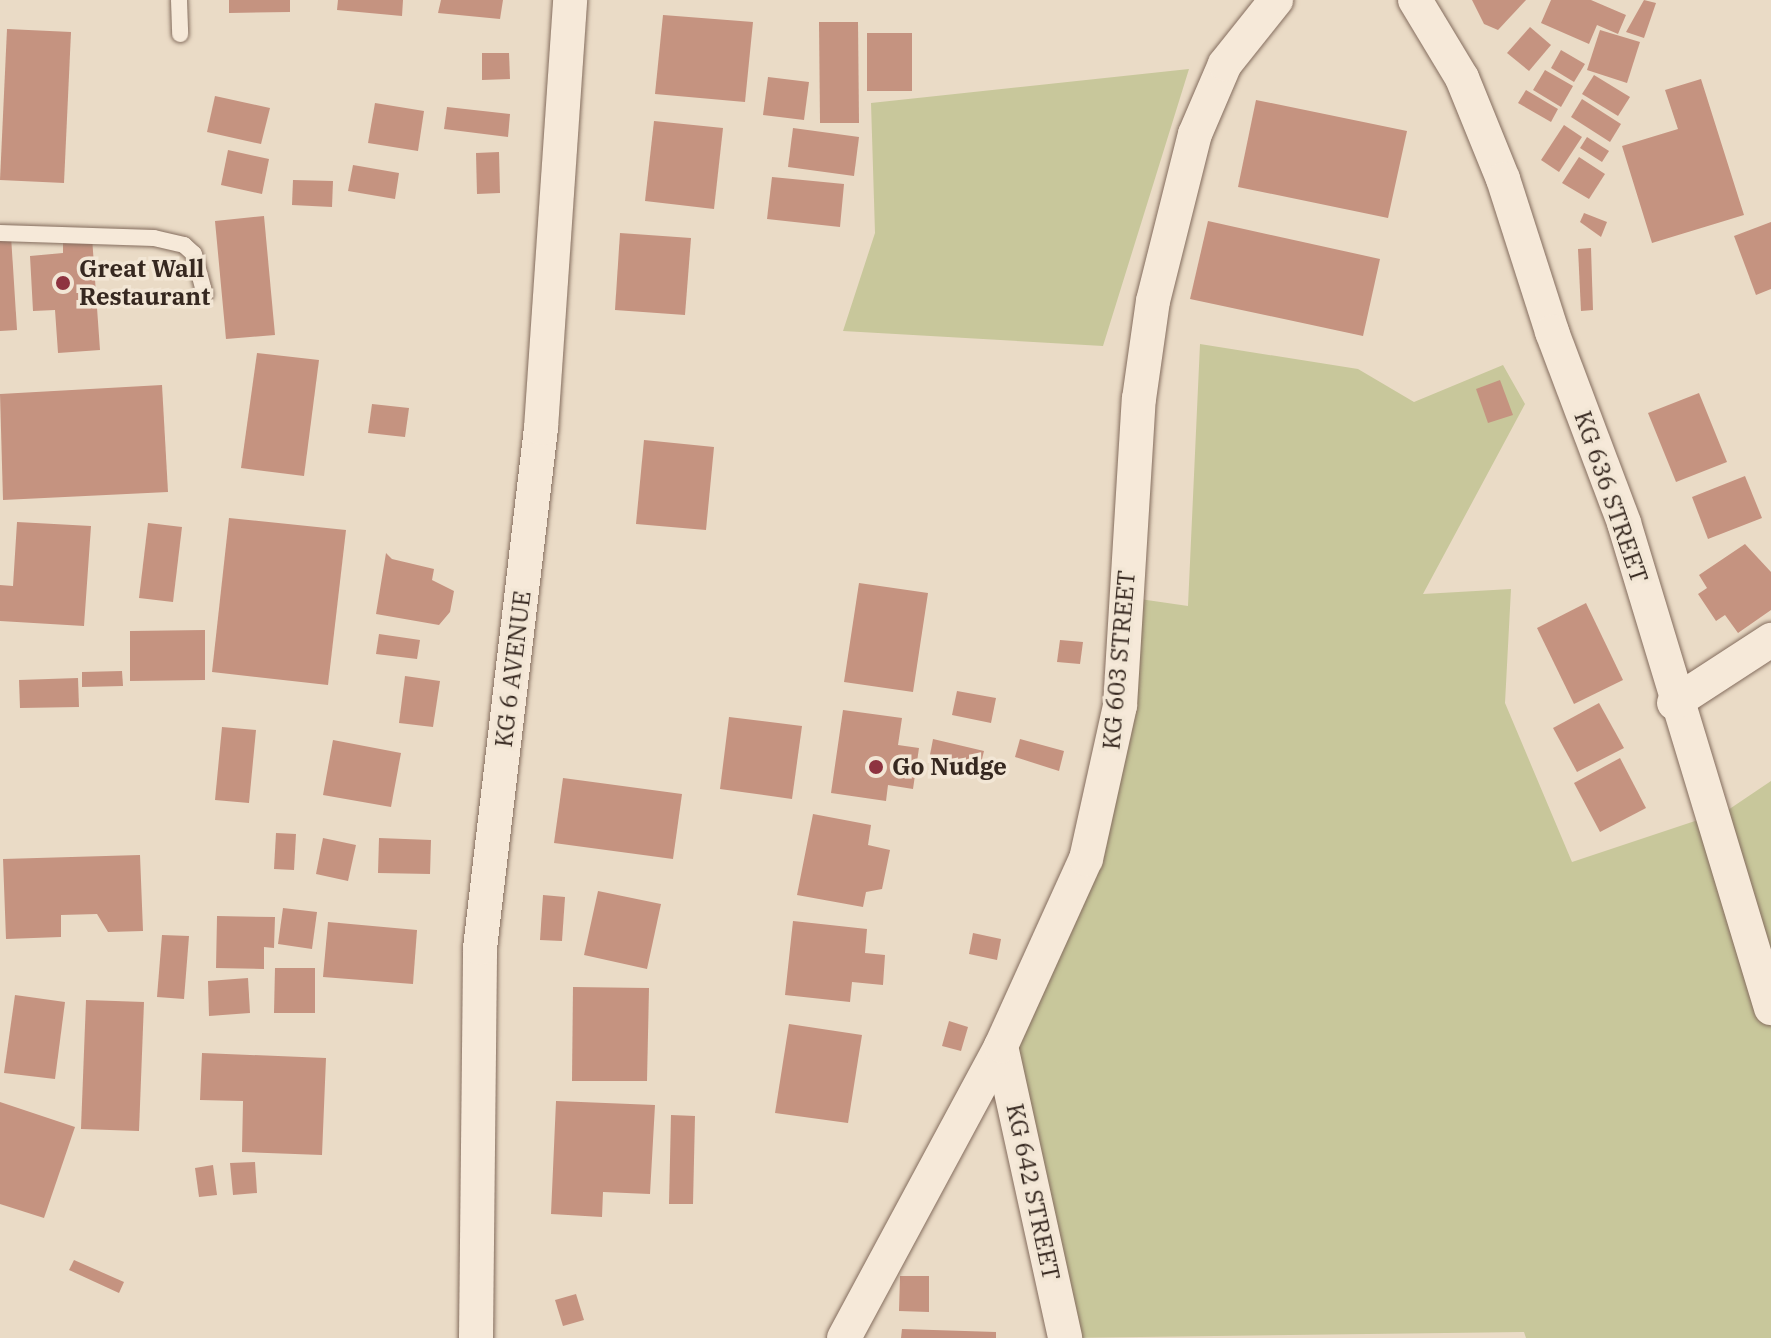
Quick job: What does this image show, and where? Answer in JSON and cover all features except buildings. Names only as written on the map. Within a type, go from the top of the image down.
[{"type":"street","name":"KG 6 AVENUE","points":[[476,1338],[480,948],[541,428],[570,0]]},
{"type":"street","name":"KG 603 STREET","points":[[849,1335],[1001,1046],[1086,859],[1106,784],[1120,706],[1139,399],[1171,220],[1195,134],[1225,64],[1276,0]]},
{"type":"street","name":"KG 636 STREET","points":[[1415,0],[1462,78],[1503,179],[1624,523],[1674,703],[1771,1008]]},
{"type":"street","points":[[1674,703],[1771,640]]},
{"type":"street","name":"KG 642 STREET","points":[[1001,1046],[1065,1338]]},
{"type":"lane","points":[[179,0],[180,34]]},
{"type":"lane","points":[[0,233],[154,238],[184,245],[194,254],[205,295]]},
{"type":"green space","points":[[1189,69],[1103,346],[843,331],[875,233],[871,103]]},
{"type":"green space","points":[[1200,344],[1358,369],[1414,402],[1503,365],[1525,404],[1423,594],[1511,589],[1505,703],[1572,862],[1728,810],[1771,781],[1771,1338],[1526,1338],[1524,1332],[1065,1338],[1001,1046],[1086,859],[1126,597],[1188,606]]},
{"type":"place","name":"Great Wall Restaurant","points":[[63,283]]},
{"type":"place","name":"Go Nudge","points":[[876,767]]}]
